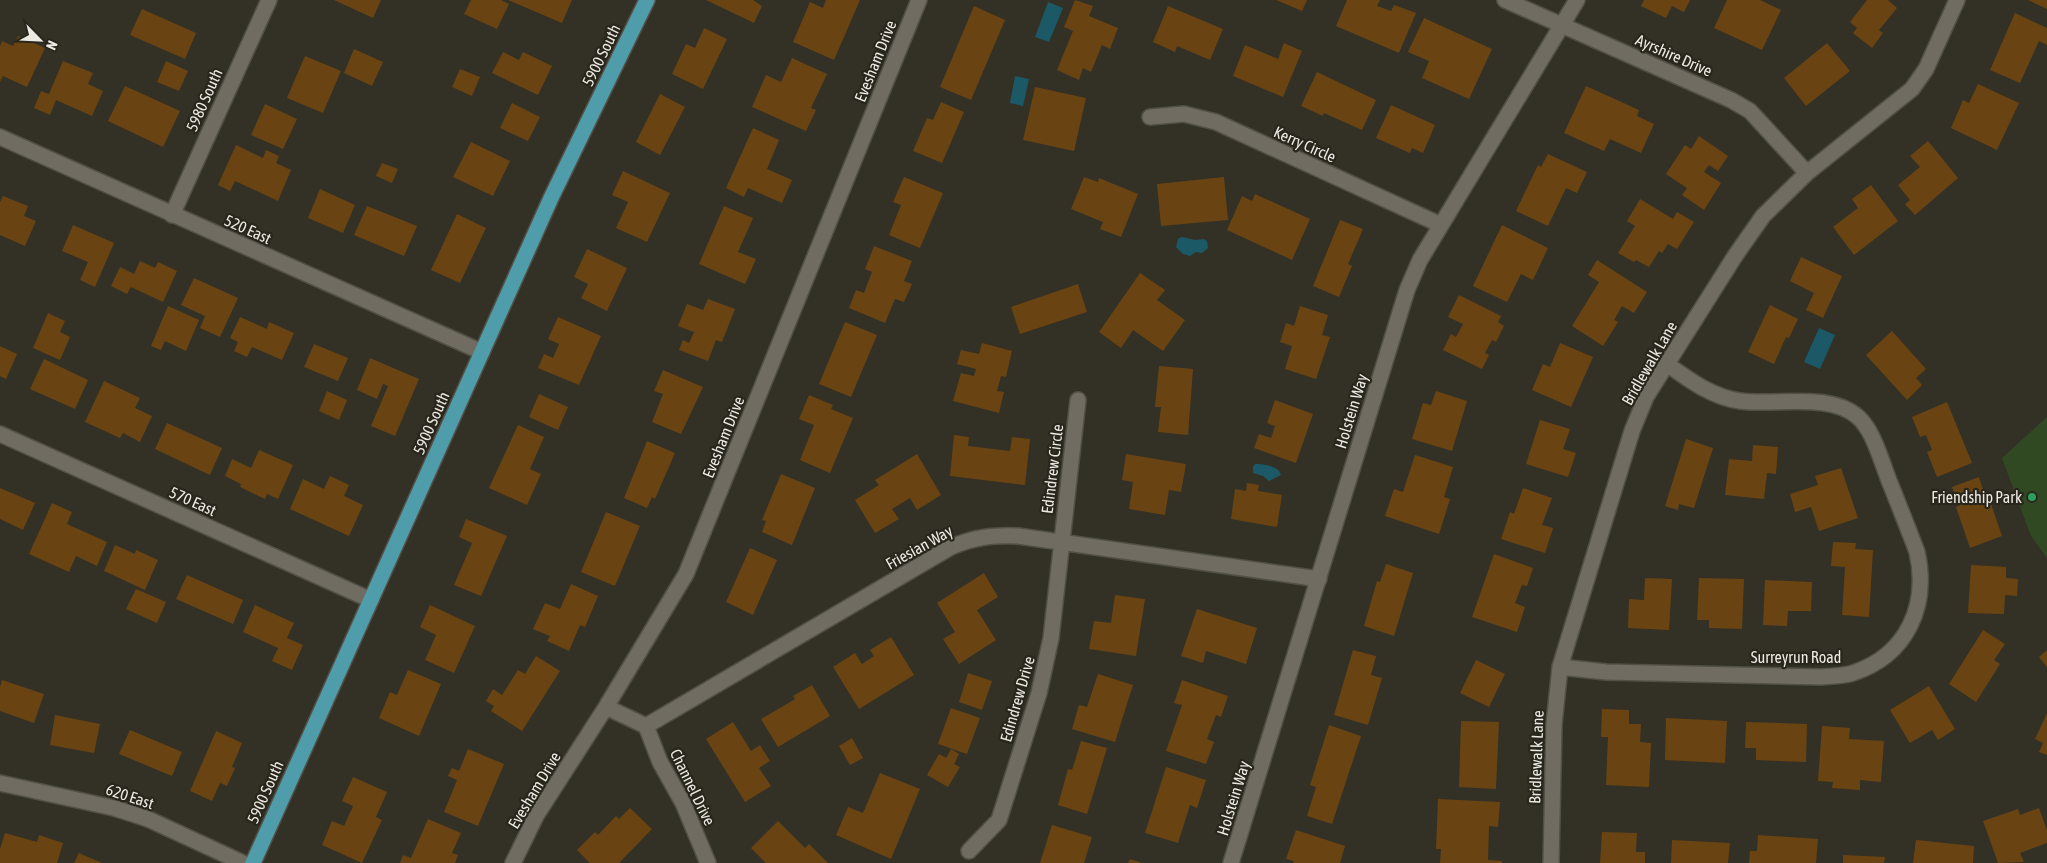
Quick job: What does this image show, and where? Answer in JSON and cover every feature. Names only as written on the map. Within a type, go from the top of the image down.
[{"type":"main road","name":"5900 South","points":[[252,863],[576,144],[648,0]]},
{"type":"street","name":"5980 South","points":[[172,215],[269,0]]},
{"type":"street","name":"Evesham Drive","points":[[513,863],[536,816],[606,707],[673,597],[693,558],[919,0]]},
{"type":"street","name":"Ayrshire Drive","points":[[1506,0],[1737,103],[1750,111],[1807,173]]},
{"type":"street","name":"Holstein Way","points":[[1231,863],[1407,290],[1420,260],[1563,25],[1576,0]]},
{"type":"street","name":"Bridlewalk Lane","points":[[1550,863],[1554,724],[1560,667],[1632,431],[1646,397],[1763,216],[1807,173],[1912,89],[1926,69],[1957,0]]},
{"type":"street","name":"Kerry Circle","points":[[1150,117],[1184,114],[1216,122],[1441,225]]},
{"type":"street","name":"520 East","points":[[0,137],[482,352]]},
{"type":"street","name":"Surreyrun Road","points":[[1560,667],[1606,672],[1822,677],[1851,674],[1870,666],[1887,655],[1913,621],[1920,598],[1921,572],[1917,552],[1875,442],[1860,418],[1847,409],[1828,403],[1739,401],[1722,397],[1703,389],[1666,364]]},
{"type":"street","name":"Edindrew Circle","points":[[1061,542],[1078,400]]},
{"type":"street","name":"570 East","points":[[0,434],[371,600]]},
{"type":"street","name":"Friesian Way","points":[[646,726],[951,547],[972,538],[994,535],[1018,536],[1318,579]]},
{"type":"street","name":"Edindrew Drive","points":[[969,851],[999,820],[1039,693],[1051,638],[1061,542]]},
{"type":"street","points":[[606,707],[646,726]]},
{"type":"street","name":"Channel Drive","points":[[646,726],[660,762],[684,803],[708,863]]},
{"type":"street","name":"620 East","points":[[0,783],[114,808],[148,820],[243,863]]},
{"type":"green space","name":"Friendship Park","points":[[2047,417],[2047,558],[2031,536],[2002,458]]},
{"type":"water","points":[[1048,2],[1063,8],[1049,42],[1035,37]]},
{"type":"water","points":[[1015,76],[1029,79],[1023,106],[1010,103]]},
{"type":"water","points":[[1182,237],[1195,240],[1204,239],[1207,241],[1208,248],[1202,253],[1196,252],[1190,256],[1183,254],[1176,247],[1178,239]]},
{"type":"water","points":[[1819,328],[1835,335],[1820,369],[1804,362]]},
{"type":"water","points":[[1255,464],[1267,465],[1277,469],[1281,475],[1269,481],[1263,476],[1253,473]]},
{"type":"building","points":[[334,0],[381,0],[373,18]]},
{"type":"building","points":[[471,0],[501,0],[509,4],[497,29],[464,14]]},
{"type":"building","points":[[508,0],[572,0],[562,23]]},
{"type":"building","points":[[706,0],[753,0],[762,6],[754,23]]},
{"type":"building","points":[[826,0],[860,0],[834,60],[793,42],[810,2],[823,8]]},
{"type":"building","points":[[1075,0],[1093,6],[1089,16],[1118,28],[1110,49],[1102,45],[1091,72],[1083,68],[1079,80],[1057,70],[1073,31],[1064,27]]},
{"type":"building","points":[[1276,0],[1307,0],[1302,11]]},
{"type":"building","points":[[1347,0],[1380,0],[1377,6],[1391,11],[1394,5],[1416,13],[1399,53],[1336,26]]},
{"type":"building","points":[[1644,0],[1690,0],[1684,12],[1672,6],[1666,18],[1641,6]]},
{"type":"building","points":[[1727,0],[1760,0],[1781,10],[1762,50],[1714,28]]},
{"type":"building","points":[[1867,0],[1888,0],[1897,8],[1879,30],[1883,33],[1872,48],[1853,33],[1857,28],[1850,22]]},
{"type":"building","points":[[2028,0],[2047,0],[2047,9]]},
{"type":"building","points":[[974,6],[1005,20],[971,100],[940,87]]},
{"type":"building","points":[[1168,6],[1223,29],[1210,60],[1177,46],[1175,52],[1153,42]]},
{"type":"building","points":[[142,9],[196,33],[185,59],[130,35]]},
{"type":"building","points":[[2015,13],[2047,28],[2047,45],[2039,41],[2020,83],[1990,70]]},
{"type":"building","points":[[1424,18],[1492,49],[1469,99],[1422,78],[1429,61],[1408,52]]},
{"type":"building","points":[[704,28],[727,39],[703,89],[672,74],[686,44],[695,48]]},
{"type":"building","points":[[18,36],[45,48],[27,87],[3,76],[0,82],[0,46],[2,41],[13,46]]},
{"type":"building","points":[[1284,43],[1302,51],[1283,97],[1233,76],[1245,45],[1278,59]]},
{"type":"building","points":[[1827,43],[1850,71],[1806,106],[1784,78]]},
{"type":"building","points":[[354,49],[383,62],[372,86],[344,73]]},
{"type":"building","points":[[503,52],[519,60],[523,52],[552,66],[538,95],[492,73]]},
{"type":"building","points":[[305,56],[341,71],[323,113],[287,98]]},
{"type":"building","points":[[792,58],[827,74],[811,108],[816,110],[806,131],[752,107],[766,75],[781,82]]},
{"type":"building","points":[[63,61],[93,73],[88,84],[103,91],[92,116],[56,100],[50,115],[34,108],[41,91],[49,94]]},
{"type":"building","points":[[166,61],[188,71],[179,91],[157,82]]},
{"type":"building","points":[[460,69],[480,77],[472,96],[452,87]]},
{"type":"building","points":[[1317,72],[1376,100],[1362,130],[1324,113],[1323,116],[1301,106]]},
{"type":"building","points":[[1978,84],[2019,103],[1997,150],[1951,128],[1963,100],[1969,103]]},
{"type":"building","points":[[125,86],[180,111],[163,147],[108,121]]},
{"type":"building","points":[[1586,86],[1639,110],[1637,116],[1654,124],[1641,153],[1610,139],[1604,151],[1564,133]]},
{"type":"building","points":[[1035,87],[1086,98],[1074,151],[1023,140]]},
{"type":"building","points":[[660,94],[685,107],[660,155],[636,142]]},
{"type":"building","points":[[941,102],[964,112],[942,163],[913,151],[927,118],[933,120]]},
{"type":"building","points":[[512,103],[540,117],[528,141],[500,128]]},
{"type":"building","points":[[265,104],[297,119],[283,149],[251,135]]},
{"type":"building","points":[[1391,105],[1435,125],[1423,153],[1412,148],[1410,153],[1376,138]]},
{"type":"building","points":[[753,128],[779,140],[767,169],[792,180],[782,203],[748,188],[744,197],[726,188]]},
{"type":"building","points":[[1699,136],[1728,156],[1718,171],[1709,165],[1704,172],[1721,183],[1704,210],[1682,195],[1687,188],[1666,174],[1685,145],[1691,149]]},
{"type":"building","points":[[1928,141],[1958,178],[1915,215],[1905,204],[1910,200],[1898,185],[1920,167],[1910,156]]},
{"type":"building","points":[[471,142],[510,161],[493,196],[453,177]]},
{"type":"building","points":[[236,145],[263,158],[266,150],[279,156],[276,163],[291,170],[278,201],[235,181],[230,191],[218,185]]},
{"type":"building","points":[[1548,154],[1587,172],[1577,193],[1566,188],[1548,226],[1516,211],[1538,165],[1541,167]]},
{"type":"building","points":[[382,163],[398,169],[392,183],[376,176]]},
{"type":"building","points":[[623,171],[670,193],[647,242],[616,228],[628,202],[612,195]]},
{"type":"building","points":[[904,177],[943,193],[920,248],[889,235],[901,205],[893,202]]},
{"type":"building","points":[[1084,177],[1098,182],[1099,178],[1138,194],[1121,237],[1100,229],[1103,222],[1071,209]]},
{"type":"building","points":[[1224,177],[1228,220],[1161,226],[1157,184]]},
{"type":"building","points":[[1871,185],[1898,221],[1854,255],[1833,227],[1858,208],[1852,199]]},
{"type":"building","points":[[320,189],[355,205],[343,233],[308,218]]},
{"type":"building","points":[[1255,194],[1310,219],[1292,260],[1227,230],[1242,196],[1252,201]]},
{"type":"building","points":[[3,196],[28,206],[24,216],[36,221],[25,246],[0,235],[0,202]]},
{"type":"building","points":[[1640,199],[1673,219],[1677,212],[1694,222],[1677,249],[1668,244],[1662,253],[1659,251],[1649,267],[1636,260],[1634,262],[1618,253],[1635,226],[1627,221]]},
{"type":"building","points":[[367,206],[417,226],[404,256],[354,235]]},
{"type":"building","points":[[724,206],[753,218],[738,252],[756,259],[745,284],[699,264]]},
{"type":"building","points":[[457,214],[486,228],[460,283],[431,270]]},
{"type":"building","points":[[1340,220],[1363,229],[1348,264],[1352,266],[1339,297],[1313,286]]},
{"type":"building","points":[[73,225],[114,243],[95,287],[80,280],[88,262],[62,251]]},
{"type":"building","points":[[1502,225],[1548,248],[1533,280],[1521,274],[1507,302],[1473,286]]},
{"type":"building","points":[[874,246],[912,261],[904,281],[912,284],[904,302],[895,299],[885,323],[849,308],[856,290],[864,293],[872,272],[865,269]]},
{"type":"building","points":[[587,249],[627,268],[607,311],[581,298],[588,284],[574,277]]},
{"type":"building","points":[[1801,257],[1842,276],[1823,318],[1806,310],[1814,293],[1790,281]]},
{"type":"building","points":[[1597,260],[1647,292],[1634,313],[1622,306],[1614,320],[1618,322],[1603,346],[1572,326],[1599,282],[1588,275]]},
{"type":"building","points":[[140,261],[155,268],[158,262],[177,271],[163,302],[131,287],[127,294],[111,286],[120,267],[134,274]]},
{"type":"building","points":[[1140,273],[1165,290],[1157,300],[1185,320],[1163,351],[1133,330],[1121,348],[1099,332]]},
{"type":"building","points":[[194,278],[238,298],[220,337],[200,328],[205,316],[181,305]]},
{"type":"building","points":[[1078,284],[1087,312],[1020,334],[1011,307]]},
{"type":"building","points":[[1459,295],[1501,316],[1498,322],[1504,326],[1496,342],[1492,340],[1485,353],[1489,355],[1482,369],[1443,350],[1451,334],[1456,337],[1463,324],[1448,317]]},
{"type":"building","points":[[708,299],[735,309],[722,342],[716,340],[708,361],[679,350],[683,340],[689,343],[694,332],[678,326],[687,304],[703,310]]},
{"type":"building","points":[[1770,305],[1798,319],[1789,338],[1786,337],[1774,364],[1748,352]]},
{"type":"building","points":[[168,306],[199,320],[186,351],[165,341],[161,350],[151,346]]},
{"type":"building","points":[[1300,306],[1328,315],[1322,335],[1330,337],[1316,379],[1285,369],[1292,346],[1280,342],[1286,323],[1294,326]]},
{"type":"building","points":[[48,313],[65,321],[60,332],[70,337],[60,360],[33,348]]},
{"type":"building","points":[[240,317],[267,329],[269,322],[294,333],[282,360],[252,347],[247,357],[234,351],[238,342],[230,338]]},
{"type":"building","points":[[558,317],[601,336],[579,385],[538,368],[544,354],[553,358],[559,344],[548,339]]},
{"type":"building","points":[[845,322],[877,335],[851,397],[819,384]]},
{"type":"building","points":[[1892,331],[1926,369],[1916,378],[1922,385],[1907,400],[1866,355]]},
{"type":"building","points":[[982,343],[1012,351],[1006,377],[1001,376],[997,391],[1004,392],[999,413],[953,401],[961,373],[974,376],[976,369],[957,364],[961,350],[979,354]]},
{"type":"building","points":[[1560,343],[1593,357],[1571,407],[1532,390],[1543,364],[1550,367]]},
{"type":"building","points":[[314,344],[348,358],[338,381],[304,367]]},
{"type":"building","points":[[0,346],[17,354],[6,379],[0,376]]},
{"type":"building","points":[[370,358],[419,379],[395,436],[371,426],[388,386],[383,384],[377,399],[357,390]]},
{"type":"building","points":[[44,359],[88,380],[75,409],[30,389]]},
{"type":"building","points":[[1159,366],[1193,369],[1188,435],[1158,432],[1161,407],[1155,407]]},
{"type":"building","points":[[663,370],[703,387],[681,434],[652,422],[663,394],[654,391]]},
{"type":"building","points":[[104,381],[140,398],[135,408],[152,416],[140,442],[123,433],[120,438],[85,422]]},
{"type":"building","points":[[327,391],[347,400],[339,420],[319,411]]},
{"type":"building","points":[[1436,391],[1467,401],[1452,451],[1412,439],[1423,403],[1431,405]]},
{"type":"building","points":[[539,394],[568,407],[558,430],[529,417]]},
{"type":"building","points":[[809,395],[833,405],[831,409],[853,418],[830,473],[800,460],[814,425],[799,419]]},
{"type":"building","points":[[1275,400],[1313,414],[1296,463],[1254,448],[1259,434],[1271,438],[1275,426],[1267,423]]},
{"type":"building","points":[[1947,402],[1972,463],[1937,477],[1927,452],[1932,450],[1926,435],[1920,437],[1912,417]]},
{"type":"building","points":[[1540,420],[1570,429],[1563,449],[1576,453],[1568,477],[1526,464]]},
{"type":"building","points":[[167,423],[222,448],[210,475],[155,449]]},
{"type":"building","points":[[518,425],[544,437],[530,469],[541,474],[527,505],[489,488]]},
{"type":"building","points":[[954,435],[969,437],[968,446],[1010,451],[1012,437],[1030,439],[1025,485],[950,476]]},
{"type":"building","points":[[1686,439],[1713,448],[1694,508],[1679,504],[1678,510],[1665,506]]},
{"type":"building","points":[[647,441],[675,453],[655,499],[652,497],[647,508],[624,498]]},
{"type":"building","points":[[1753,445],[1778,447],[1776,474],[1767,473],[1764,499],[1725,495],[1729,459],[1752,461]]},
{"type":"building","points":[[259,450],[293,465],[278,499],[267,494],[265,499],[240,487],[241,484],[225,476],[232,459],[251,468]]},
{"type":"building","points":[[917,454],[941,495],[917,510],[910,498],[892,509],[899,519],[875,533],[855,500],[879,485],[875,480]]},
{"type":"building","points":[[1126,454],[1186,464],[1181,492],[1169,490],[1165,515],[1129,509],[1133,482],[1122,480]]},
{"type":"building","points":[[1415,455],[1453,467],[1444,497],[1450,499],[1439,534],[1385,516],[1394,489],[1403,492]]},
{"type":"building","points":[[1841,468],[1858,518],[1819,531],[1811,507],[1795,512],[1790,494],[1818,485],[1815,476]]},
{"type":"building","points":[[781,474],[815,488],[792,545],[762,532],[766,521],[762,520]]},
{"type":"building","points":[[330,476],[349,485],[344,496],[363,505],[349,536],[290,509],[303,479],[324,489]]},
{"type":"building","points":[[1979,477],[1985,496],[1988,495],[2002,536],[1970,548],[1956,507],[1959,506],[1952,487]]},
{"type":"building","points":[[1247,483],[1259,485],[1258,491],[1282,495],[1277,527],[1231,519],[1235,489],[1246,491]]},
{"type":"building","points":[[0,488],[35,503],[23,530],[0,519]]},
{"type":"building","points":[[1523,488],[1552,498],[1542,525],[1553,528],[1545,553],[1501,539],[1510,512],[1514,514]]},
{"type":"building","points":[[52,503],[72,512],[67,524],[107,542],[97,566],[76,556],[69,572],[29,554]]},
{"type":"building","points":[[606,512],[640,526],[615,586],[581,572]]},
{"type":"building","points":[[466,519],[507,536],[481,596],[454,585],[472,543],[459,537]]},
{"type":"building","points":[[1833,542],[1856,543],[1855,549],[1873,550],[1869,617],[1842,615],[1845,567],[1831,566]]},
{"type":"building","points":[[115,545],[135,554],[136,550],[158,560],[145,590],[104,571]]},
{"type":"building","points":[[750,548],[777,560],[753,615],[726,602]]},
{"type":"building","points":[[1494,554],[1533,568],[1527,586],[1522,585],[1515,603],[1525,607],[1517,632],[1472,617]]},
{"type":"building","points":[[1386,564],[1413,573],[1394,636],[1364,626],[1377,581],[1380,582]]},
{"type":"building","points":[[1971,565],[2006,567],[2006,578],[2018,579],[2017,596],[2005,595],[2004,614],[1968,613]]},
{"type":"building","points":[[984,573],[998,597],[977,610],[996,640],[959,664],[943,639],[955,632],[937,603]]},
{"type":"building","points":[[187,575],[243,600],[233,624],[176,599]]},
{"type":"building","points":[[1645,578],[1672,579],[1669,630],[1628,628],[1629,599],[1644,600]]},
{"type":"building","points":[[1699,578],[1744,579],[1742,629],[1709,628],[1709,620],[1697,620]]},
{"type":"building","points":[[1765,580],[1812,582],[1811,611],[1788,611],[1787,626],[1763,625]]},
{"type":"building","points":[[571,584],[598,596],[585,627],[580,625],[569,651],[547,641],[550,636],[533,629],[545,603],[560,609]]},
{"type":"building","points":[[136,589],[166,602],[157,623],[126,609]]},
{"type":"building","points":[[1115,595],[1145,599],[1136,656],[1089,649],[1094,621],[1111,623]]},
{"type":"building","points":[[255,605],[294,623],[287,638],[303,645],[292,670],[272,661],[278,648],[243,632]]},
{"type":"building","points":[[430,605],[475,626],[454,673],[425,660],[436,635],[420,627]]},
{"type":"building","points":[[1197,609],[1257,628],[1246,664],[1206,651],[1203,663],[1181,656]]},
{"type":"building","points":[[1983,630],[2005,644],[1994,660],[2000,664],[1976,702],[1949,684]]},
{"type":"building","points":[[891,637],[914,675],[859,709],[833,667],[855,653],[862,664],[874,656],[870,650]]},
{"type":"building","points":[[1353,650],[1376,656],[1371,675],[1382,678],[1368,725],[1334,715]]},
{"type":"building","points":[[2047,650],[2047,667],[2039,657]]},
{"type":"building","points":[[536,656],[560,671],[522,731],[491,711],[494,706],[486,701],[493,689],[502,695],[518,670],[525,674]]},
{"type":"building","points":[[1476,660],[1505,674],[1489,707],[1460,693]]},
{"type":"building","points":[[408,670],[441,684],[419,736],[379,718],[390,692],[397,695]]},
{"type":"building","points":[[968,673],[992,681],[982,710],[959,702]]},
{"type":"building","points":[[1098,674],[1133,685],[1115,742],[1072,729],[1079,705],[1087,707]]},
{"type":"building","points":[[2,680],[44,694],[34,723],[0,711],[0,687]]},
{"type":"building","points":[[1182,680],[1228,696],[1221,717],[1216,715],[1207,739],[1214,742],[1206,764],[1166,751],[1182,705],[1174,703]]},
{"type":"building","points":[[812,685],[830,716],[778,747],[761,719],[795,699],[793,696]]},
{"type":"building","points":[[1929,686],[1955,729],[1938,740],[1932,730],[1910,743],[1890,710]]},
{"type":"building","points":[[951,708],[980,718],[967,754],[938,744]]},
{"type":"building","points":[[1602,709],[1629,710],[1629,724],[1641,724],[1640,742],[1651,743],[1649,787],[1606,785],[1608,737],[1601,737]]},
{"type":"building","points":[[2047,713],[2047,755],[2039,752],[2043,743],[2035,739]]},
{"type":"building","points":[[55,715],[100,724],[94,753],[50,745]]},
{"type":"building","points":[[1666,718],[1727,721],[1725,763],[1665,760]]},
{"type":"building","points":[[1461,721],[1499,722],[1496,789],[1459,787]]},
{"type":"building","points":[[733,722],[751,751],[760,745],[770,761],[759,768],[771,786],[745,802],[706,739]]},
{"type":"building","points":[[1746,722],[1807,724],[1806,762],[1756,760],[1756,748],[1745,748]]},
{"type":"building","points":[[1329,725],[1361,736],[1332,824],[1307,816],[1316,787],[1310,785]]},
{"type":"building","points":[[1822,726],[1850,728],[1849,739],[1884,741],[1881,782],[1860,780],[1860,790],[1832,788],[1833,782],[1818,781]]},
{"type":"building","points":[[130,730],[182,752],[172,776],[119,754]]},
{"type":"building","points":[[216,731],[242,743],[232,767],[235,768],[227,786],[220,783],[212,801],[190,791]]},
{"type":"building","points":[[852,738],[863,758],[850,765],[839,746]]},
{"type":"building","points":[[1081,741],[1107,748],[1087,814],[1058,805],[1068,769],[1072,770]]},
{"type":"building","points":[[468,749],[504,764],[478,826],[444,812],[457,780],[448,776],[452,768],[459,771]]},
{"type":"building","points":[[951,749],[959,754],[954,764],[960,767],[948,787],[927,775],[939,754],[946,758]]},
{"type":"building","points":[[1166,767],[1206,780],[1197,808],[1190,805],[1178,843],[1145,833]]},
{"type":"building","points":[[880,773],[920,789],[891,859],[836,835],[848,807],[863,813]]},
{"type":"building","points":[[353,777],[387,792],[376,817],[382,820],[362,863],[322,845],[332,821],[344,826],[353,806],[342,801]]},
{"type":"building","points":[[1438,799],[1500,802],[1498,827],[1489,826],[1488,860],[1502,861],[1502,863],[1440,863],[1441,849],[1436,849]]},
{"type":"building","points":[[630,808],[652,829],[619,863],[590,863],[577,850],[595,832],[598,835],[616,816],[619,819]]},
{"type":"building","points":[[2039,808],[2047,830],[2047,843],[2020,853],[2024,862],[1998,863],[1983,821],[2018,809],[2020,815]]},
{"type":"building","points":[[428,819],[461,833],[452,853],[458,855],[455,863],[400,863],[403,855],[411,858]]},
{"type":"building","points":[[778,821],[805,848],[809,844],[828,863],[766,863],[751,848]]},
{"type":"building","points":[[1052,825],[1092,837],[1084,863],[1040,863]]},
{"type":"building","points":[[1296,830],[1345,846],[1340,863],[1293,863],[1294,861],[1286,859]]},
{"type":"building","points":[[1602,832],[1637,833],[1636,852],[1645,852],[1645,863],[1600,863]]},
{"type":"building","points":[[5,833],[37,842],[39,835],[63,843],[57,863],[0,863],[0,849]]},
{"type":"building","points":[[1758,835],[1818,839],[1816,863],[1749,863],[1750,851],[1757,851]]},
{"type":"building","points":[[1672,840],[1730,843],[1728,863],[1671,863]]},
{"type":"building","points":[[1916,840],[1974,846],[1973,863],[1913,863]]},
{"type":"building","points":[[79,853],[102,863],[74,863]]},
{"type":"building","points":[[1843,855],[1885,857],[1884,863],[1843,863]]},
{"type":"building","points":[[1130,859],[1142,863],[1128,863]]},
{"type":"place","name":"Friendship Park","points":[[2032,497]]}]
